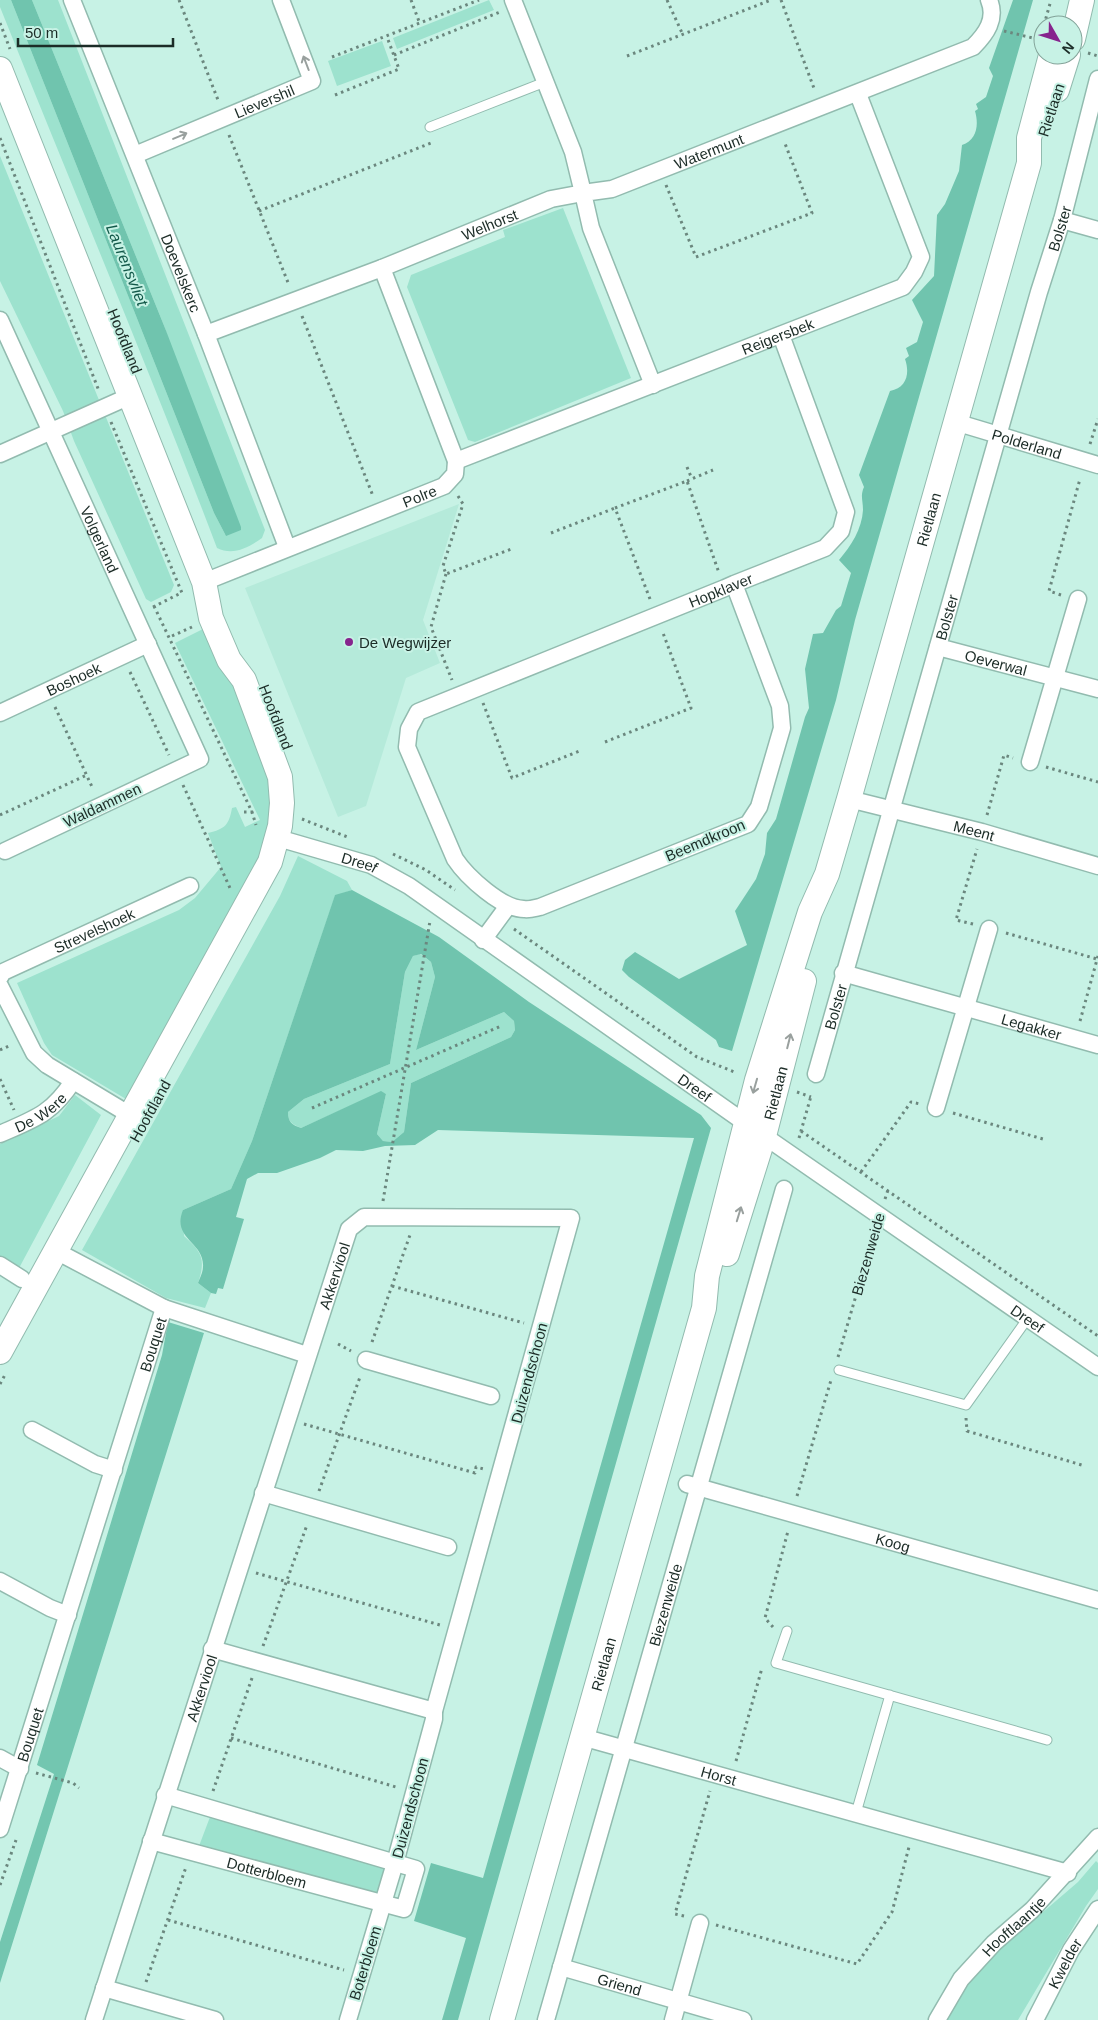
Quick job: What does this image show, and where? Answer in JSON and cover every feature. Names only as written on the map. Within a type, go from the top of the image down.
[{"type":"street","name":"Doevelskerc","points":[[72,0],[206,334],[287,547]]},
{"type":"street","name":"Lievershil","points":[[135,155],[312,81],[281,0]]},
{"type":"street","points":[[989,0],[991,19],[989,27]]},
{"type":"street","points":[[1063,15],[1068,0]]},
{"type":"street","points":[[1078,15],[1082,0]]},
{"type":"street","points":[[514,3],[573,152],[591,228],[653,385]]},
{"type":"street","name":"Watermunt","points":[[583,193],[612,189],[858,94],[973,47],[985,35],[989,27]]},
{"type":"street","name":"Hoofdland","points":[[5,60],[130,396],[204,582],[211,618],[229,660],[244,680],[280,777],[282,803],[270,862],[56,1251],[5,1360]]},
{"type":"street","name":"Rietlaan","points":[[1029,163],[1029,138],[1042,65]]},
{"type":"street","name":"Rietlaan","points":[[502,2020],[704,1308],[707,1276],[744,1122],[767,1083],[821,915],[827,874],[1029,163],[1041,142],[1065,65]]},
{"type":"street","name":"Bolster","points":[[816,1074],[890,808],[999,436],[1038,292],[1062,220],[1098,79]]},
{"type":"street","name":"Reigersbek","points":[[456,461],[904,286],[914,272],[921,256],[858,94]]},
{"type":"street","name":"Welhorst","points":[[206,334],[382,268],[551,199],[583,193]]},
{"type":"street","points":[[1062,220],[1098,230]]},
{"type":"street","points":[[382,268],[456,461]]},
{"type":"street","name":"Volgerland","points":[[0,320],[200,759]]},
{"type":"street","name":"Hopklaver","points":[[503,912],[464,873],[456,860],[407,747],[409,729],[418,712],[825,548],[841,531],[846,512],[781,335]]},
{"type":"street","points":[[0,454],[130,396]]},
{"type":"street","name":"Polderland","points":[[955,422],[1092,463]]},
{"type":"street","name":"Polre","points":[[204,582],[287,547],[444,486],[454,474],[456,461]]},
{"type":"street","name":"Beemdkroon","points":[[503,912],[540,907],[748,824],[759,807],[782,728],[780,706],[734,584]]},
{"type":"street","points":[[1030,762],[1078,599]]},
{"type":"street","name":"Boshoek","points":[[0,713],[148,644]]},
{"type":"street","name":"Oeverwal","points":[[938,647],[1098,689]]},
{"type":"street","name":"Waldammen","points":[[2,848],[101,806],[200,759]]},
{"type":"street","name":"Meent","points":[[849,799],[982,832],[1098,866]]},
{"type":"street","name":"Dreef","points":[[276,837],[371,866],[389,874],[433,901],[483,940],[1098,1367]]},
{"type":"street","name":"Strevelshoek","points":[[0,977],[3,972],[190,886]]},
{"type":"street","points":[[483,940],[503,912]]},
{"type":"street","points":[[936,1108],[989,929]]},
{"type":"street","name":"Legakker","points":[[843,973],[1098,1045]]},
{"type":"street","points":[[0,986],[34,1053],[47,1065],[130,1115]]},
{"type":"street","name":"De Were","points":[[0,1134],[51,1109],[62,1099],[73,1081]]},
{"type":"street","name":"Rietlaan","points":[[704,1308],[719,1278],[764,1136],[767,1083]]},
{"type":"street","name":"Biezenweide","points":[[546,2020],[622,1748],[692,1486],[784,1189]]},
{"type":"street","name":"Duizendschoon","points":[[381,1216],[571,1218],[456,1630],[434,1711],[434,1719],[382,1905]]},
{"type":"street","name":"Akkerviool","points":[[94,2020],[212,1649],[349,1229],[364,1217],[381,1216]]},
{"type":"street","name":"Bouquet","points":[[2,1826],[164,1308],[56,1251]]},
{"type":"street","points":[[0,1265],[22,1279]]},
{"type":"street","points":[[164,1308],[307,1355]]},
{"type":"street","points":[[366,1360],[491,1396]]},
{"type":"street","points":[[32,1430],[96,1464],[114,1470]]},
{"type":"street","name":"Koog","points":[[692,1486],[1098,1600]]},
{"type":"street","points":[[263,1493],[448,1547]]},
{"type":"street","points":[[0,1581],[68,1616]]},
{"type":"street","points":[[212,1649],[434,1711]]},
{"type":"street","name":"Horst","points":[[582,1737],[1068,1872]]},
{"type":"street","name":"Bouquet","points":[[0,1758],[20,1769]]},
{"type":"street","points":[[165,1795],[395,1860]]},
{"type":"street","name":"Hooftlaantje","points":[[937,2020],[961,1979],[994,1943],[1032,1910],[1098,1838]]},
{"type":"street","name":"Dotterbloem","points":[[151,1840],[382,1905],[404,1909],[416,1869],[395,1860]]},
{"type":"street","name":"Boterbloem","points":[[348,2020],[382,1905]]},
{"type":"street","name":"Kwelder","points":[[1035,2020],[1071,1950],[1098,1909]]},
{"type":"street","points":[[673,2020],[701,1922]]},
{"type":"street","name":"Griend","points":[[561,1967],[743,2020]]},
{"type":"street","points":[[104,1988],[216,2020]]},
{"type":"lane","points":[[430,127],[545,82]]},
{"type":"lane","points":[[839,1370],[966,1405],[1028,1318]]},
{"type":"lane","points":[[787,1631],[776,1663],[1047,1740]]},
{"type":"lane","points":[[856,1813],[890,1695]]},
{"type":"path","points":[[179,0],[290,288]]},
{"type":"path","points":[[411,0],[420,24]]},
{"type":"path","points":[[332,57],[479,0]]},
{"type":"path","points":[[667,0],[683,35]]},
{"type":"path","points":[[627,56],[771,0]]},
{"type":"path","points":[[781,0],[822,108]]},
{"type":"path","points":[[1047,15],[1051,0]]},
{"type":"path","points":[[394,55],[514,3]]},
{"type":"path","points":[[0,23],[5,60]]},
{"type":"path","points":[[989,27],[1033,43]]},
{"type":"path","points":[[335,94],[399,69],[387,37]]},
{"type":"path","points":[[660,171],[696,258],[812,213],[778,125]]},
{"type":"path","points":[[260,211],[436,141],[430,127]]},
{"type":"path","points":[[0,138],[105,407],[182,593]]},
{"type":"path","points":[[301,313],[379,511]]},
{"type":"path","points":[[1049,591],[1092,463],[1098,419]]},
{"type":"path","points":[[687,467],[692,479]]},
{"type":"path","points":[[687,481],[713,470]]},
{"type":"path","points":[[448,481],[463,504],[443,566],[446,574],[431,627],[459,696]]},
{"type":"path","points":[[551,533],[615,508]]},
{"type":"path","points":[[446,574],[514,548]]},
{"type":"path","points":[[204,582],[154,606],[252,812],[276,837]]},
{"type":"path","points":[[477,689],[512,778],[582,750]]},
{"type":"path","points":[[47,691],[101,806]]},
{"type":"path","points":[[1074,1038],[1098,958],[956,920],[1004,755],[1098,782]]},
{"type":"path","points":[[0,815],[87,775]]},
{"type":"path","points":[[244,812],[252,812]]},
{"type":"path","name":"Dreef","points":[[276,837],[298,818],[358,841]]},
{"type":"path","name":"Dreef","points":[[389,853],[426,870],[461,894]]},
{"type":"path","name":"Dreef","points":[[503,912],[697,1057],[726,1070],[811,1096]]},
{"type":"path","points":[[381,1216],[390,1167],[394,1127],[430,919]]},
{"type":"path","points":[[312,1108],[405,1066],[502,1026]]},
{"type":"path","points":[[794,1156],[816,1074]]},
{"type":"path","points":[[0,1079],[21,1125]]},
{"type":"path","points":[[861,1172],[911,1102],[1043,1139]]},
{"type":"path","name":"Dreef","points":[[801,1131],[1098,1336]]},
{"type":"path","name":"Biezenweide","points":[[838,1359],[888,1190]]},
{"type":"path","points":[[262,1650],[413,1228]]},
{"type":"path","points":[[392,1286],[541,1327]]},
{"type":"path","points":[[0,1384],[5,1360]]},
{"type":"path","points":[[772,1635],[774,1627],[765,1618],[792,1514],[832,1378]]},
{"type":"path","points":[[966,1405],[967,1431],[1086,1466]]},
{"type":"path","points":[[287,1419],[475,1473],[476,1467],[501,1473]]},
{"type":"path","points":[[239,1568],[456,1630]]},
{"type":"path","points":[[764,1660],[675,1914],[857,1964],[892,1912],[914,1829]]},
{"type":"path","points":[[207,1808],[254,1673]]},
{"type":"path","points":[[232,1738],[414,1793]]},
{"type":"path","points":[[38,1774],[73,1783],[79,1788]]},
{"type":"path","points":[[0,1885],[20,1829],[2,1826]]},
{"type":"path","points":[[145,1987],[192,1852]]},
{"type":"path","points":[[168,1920],[362,1975]]},
{"type":"shaded area","points":[[0,0],[11,0],[214,513],[226,536],[165,328],[32,0],[58,0],[265,530],[262,538],[246,548],[229,551],[217,548],[137,344],[0,7]]},
{"type":"shaded area","points":[[489,0],[494,10],[397,49],[393,38]]},
{"type":"shaded area","points":[[382,41],[391,66],[337,86],[328,61]]},
{"type":"shaded area","points":[[0,156],[174,585],[171,592],[151,602],[146,599],[74,441],[63,411],[0,281]]},
{"type":"shaded area","points":[[563,208],[631,378],[475,442],[468,440],[407,287],[411,275],[505,237],[503,230]]},
{"type":"shaded area","name":"De Wegwijzer","points":[[459,504],[423,620],[440,663],[406,678],[366,806],[338,817],[245,588]]},
{"type":"shaded area","points":[[207,627],[254,731],[271,777],[274,801],[264,850],[126,1099],[52,1055],[44,1043],[17,983],[179,910],[195,898],[221,867],[208,833],[222,828],[228,822],[232,808],[236,807],[245,827],[260,820],[175,643]]},
{"type":"shaded area","points":[[298,856],[347,881],[352,890],[335,896],[252,1141],[231,1189],[183,1210],[184,1236],[201,1256],[202,1268],[198,1283],[211,1293],[205,1308],[166,1298],[82,1250],[280,896]]},
{"type":"shaded area","points":[[420,954],[431,962],[435,977],[416,1050],[504,1012],[514,1021],[515,1030],[511,1037],[411,1083],[404,1132],[392,1142],[383,1141],[377,1134],[386,1094],[381,1092],[301,1128],[293,1124],[288,1112],[304,1099],[390,1064],[405,972],[413,956]]},
{"type":"shaded area","points":[[75,1095],[101,1115],[18,1270],[0,1259],[0,1144],[59,1116]]},
{"type":"shaded area","points":[[168,1322],[204,1333],[0,1983],[0,1942],[54,1774],[37,1765],[162,1355]]},
{"type":"shaded area","points":[[210,1817],[388,1867],[379,1896],[199,1846]]},
{"type":"shaded area","points":[[1096,1861],[1098,1863],[1098,1889],[1018,2020],[944,2020],[978,1968],[1078,1882]]},
{"type":"water","name":"Laurensvliet","points":[[11,0],[32,0],[165,328],[241,530],[226,536],[214,513]]},
{"type":"water","points":[[1013,0],[1033,0],[855,620],[836,700],[732,1051],[719,1047],[716,1040],[622,970],[625,960],[635,952],[679,979],[747,945],[735,911],[756,879],[765,854],[767,833],[776,819],[809,708],[805,669],[813,634],[823,633],[836,610],[841,606],[851,573],[839,560],[855,537],[861,524],[863,510],[862,496],[864,487],[859,475],[890,391],[900,387],[906,379],[905,359],[909,356],[906,348],[917,342],[923,322],[912,300],[934,276],[937,215],[945,204],[959,171],[962,145],[971,140],[976,131],[975,111],[978,109],[976,104],[986,97],[993,76],[989,68]]},
{"type":"water","points":[[352,890],[439,937],[529,1002],[701,1115],[711,1128],[458,2020],[442,2020],[466,1938],[414,1921],[431,1863],[483,1878],[694,1138],[438,1130],[415,1145],[385,1146],[363,1151],[336,1150],[320,1158],[277,1173],[258,1173],[247,1179],[236,1217],[244,1219],[223,1289],[218,1288],[216,1294],[211,1293],[198,1283],[203,1269],[202,1259],[181,1228],[180,1220],[183,1210],[231,1189],[252,1141],[335,895]],"holes":[[[421,954],[431,962],[435,977],[416,1050],[504,1012],[514,1021],[515,1030],[511,1037],[411,1083],[404,1132],[392,1142],[383,1141],[377,1134],[386,1094],[381,1091],[301,1128],[293,1124],[290,1121],[288,1112],[304,1099],[390,1064],[405,972],[413,956]]]},
{"type":"place","name":"De Wegwijzer","points":[[349,642]]}]
